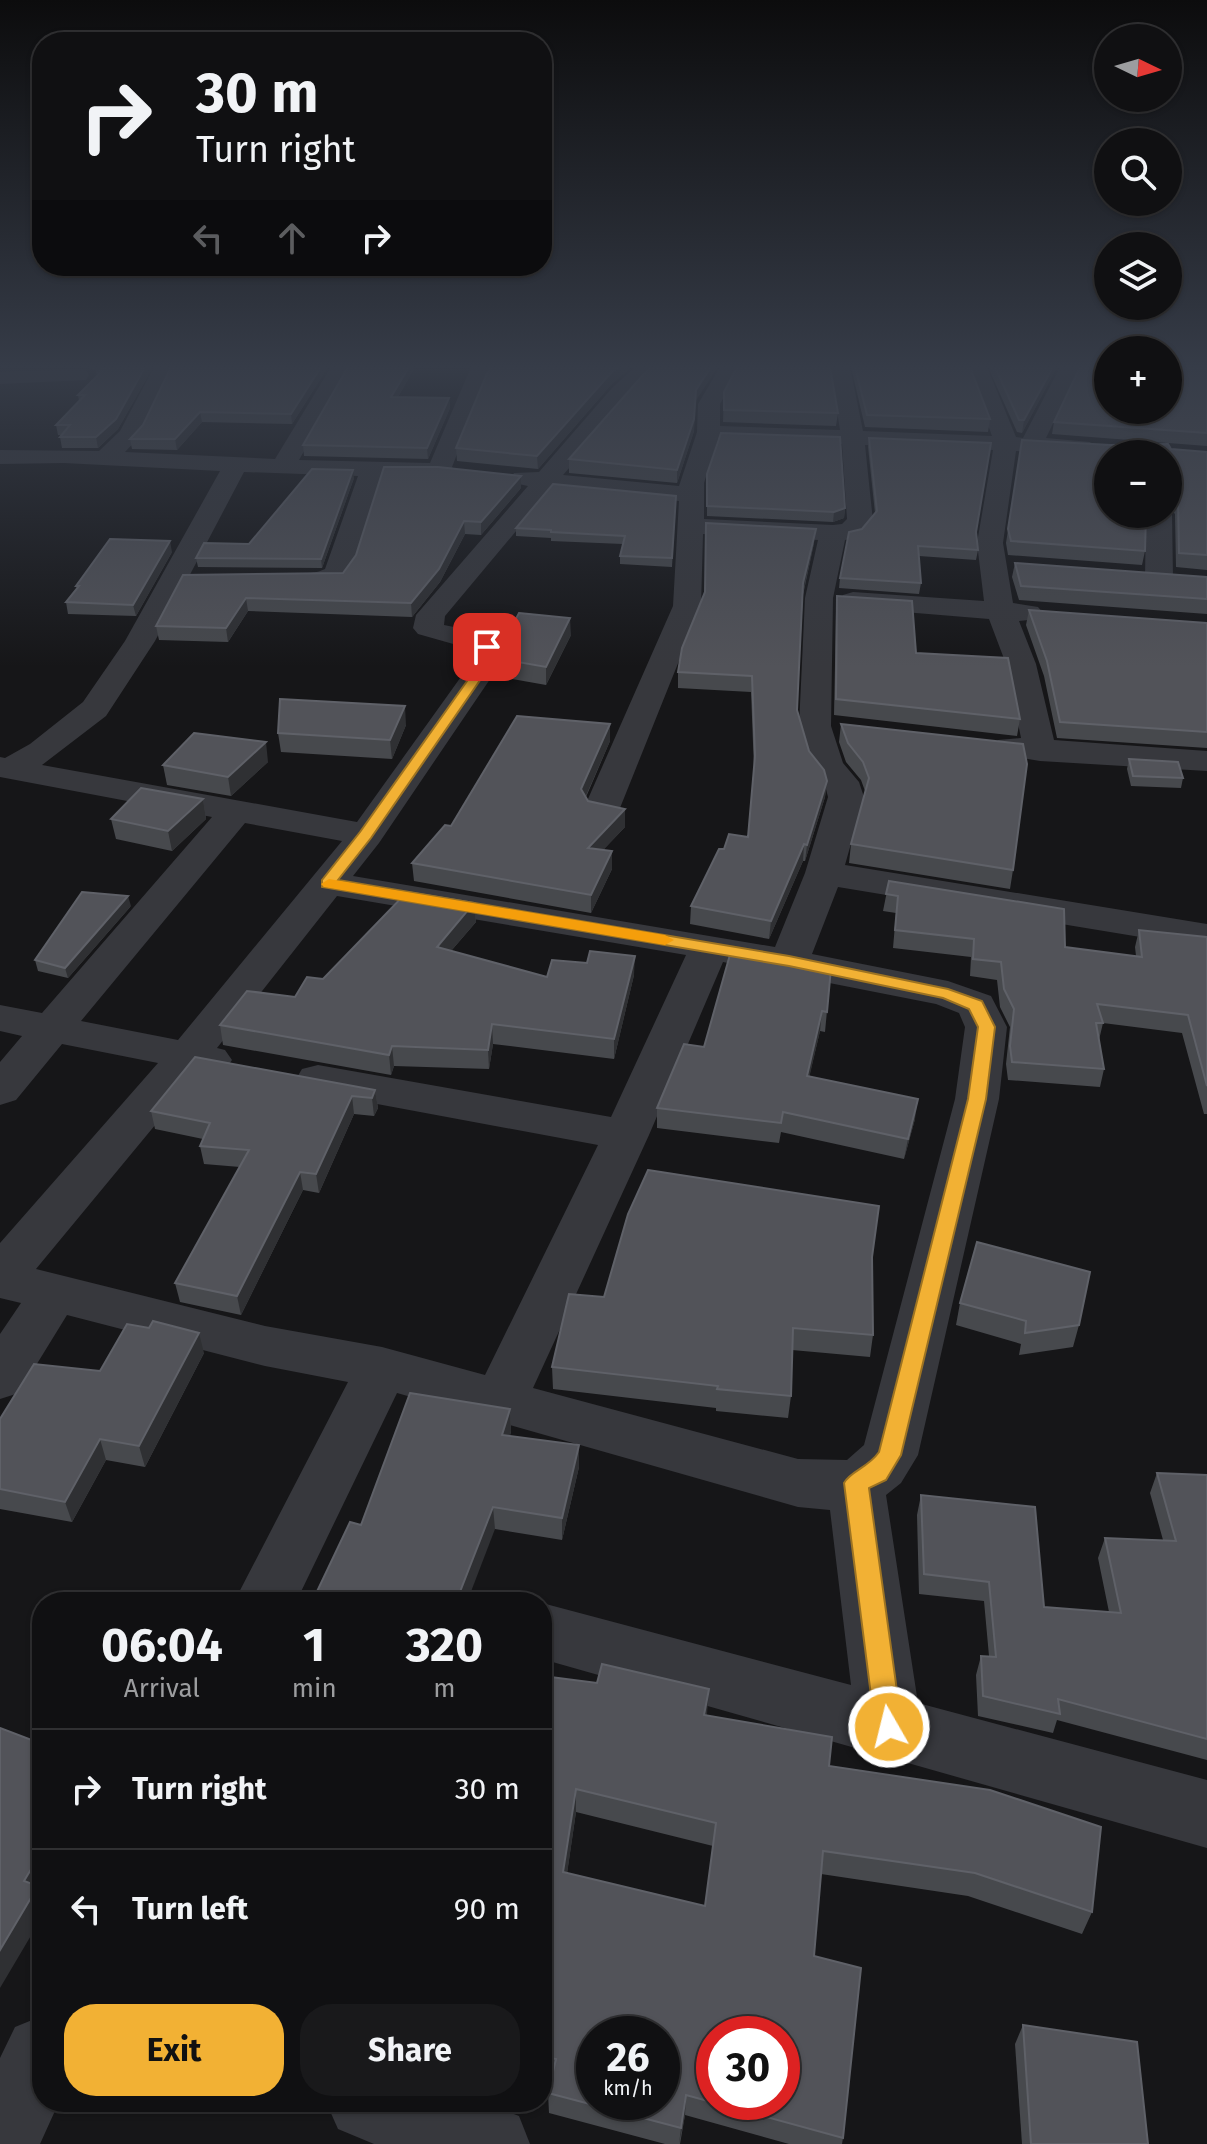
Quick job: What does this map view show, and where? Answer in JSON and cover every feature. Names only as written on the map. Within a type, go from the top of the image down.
[{"type":"street","points":[[4,768],[42,751],[95,709],[140,641],[189,578],[235,467]]},
{"type":"street","points":[[330,467],[470,473]]},
{"type":"street","points":[[327,883],[789,961],[964,999],[976,1005],[986,1027],[977,1099],[890,1455],[878,1473],[856,1483],[828,1486],[798,1483],[382,1368],[265,1346],[0,1278],[188,1056],[327,883],[366,835],[488,660],[487,647],[481,642],[428,628],[431,615],[557,467]]},
{"type":"street","points":[[602,808],[687,606],[692,483],[697,467]]},
{"type":"street","points":[[692,526],[833,533],[850,531],[860,521],[856,467]]},
{"type":"street","points":[[1012,467],[990,543],[1000,611],[1021,664],[1040,751]]},
{"type":"street","points":[[247,580],[332,579],[341,568],[373,468]]},
{"type":"street","points":[[500,476],[692,495]]},
{"type":"street","points":[[1159,528],[1159,578]]},
{"type":"street","points":[[789,961],[824,873],[846,797],[842,782],[827,766],[830,727],[819,598],[833,533]]},
{"type":"street","points":[[993,565],[1023,567]]},
{"type":"street","points":[[1129,575],[1191,580]]},
{"type":"street","points":[[819,598],[1063,616]]},
{"type":"street","points":[[980,744],[1040,751],[1207,761]]},
{"type":"street","points":[[4,768],[366,835]]},
{"type":"street","points":[[0,1090],[235,812]]},
{"type":"street","points":[[824,873],[1207,936]]},
{"type":"street","points":[[500,1401],[626,1135],[709,948]]},
{"type":"street","points":[[0,1018],[188,1056],[626,1135]]},
{"type":"street","points":[[0,1378],[55,1292]]},
{"type":"street","points":[[270,1592],[382,1368]]},
{"type":"street","points":[[856,1483],[889,1727]]},
{"type":"street","points":[[552,1634],[1207,1814]]},
{"type":"street","points":[[0,2142],[32,2075]]},
{"type":"street","points":[[395,2112],[491,2144]]},
{"type":"building","points":[[384,467],[438,467],[521,476],[481,522],[464,521],[439,569],[411,603],[246,598],[226,628],[156,626],[183,575],[343,573],[356,555]]},
{"type":"building","points":[[648,467],[678,467],[677,470]]},
{"type":"building","points":[[709,467],[842,467],[845,508],[834,512],[707,506]]},
{"type":"building","points":[[872,467],[987,467],[976,532],[978,550],[918,546],[921,583],[840,578],[849,532],[862,529],[877,511]]},
{"type":"building","points":[[1018,467],[1094,467],[1094,528],[1146,528],[1145,551],[1011,541],[1008,529]]},
{"type":"building","points":[[1182,467],[1207,467],[1207,555],[1179,553]]},
{"type":"building","points":[[312,469],[353,470],[321,559],[196,558],[204,543],[249,544]]},
{"type":"building","points":[[553,484],[676,496],[672,558],[620,556],[625,536],[516,528]]},
{"type":"building","points":[[706,523],[816,529],[803,583],[797,710],[809,751],[824,770],[827,781],[807,845],[804,844],[771,921],[691,906],[719,849],[724,849],[729,834],[748,837],[755,756],[752,676],[678,672],[682,648],[705,592]]},
{"type":"building","points":[[110,539],[170,541],[133,605],[66,602],[79,586],[76,586]]},
{"type":"building","points":[[1015,563],[1207,577],[1207,599],[1021,586]]},
{"type":"building","points":[[837,596],[912,601],[916,653],[1008,658],[1020,719],[836,699]]},
{"type":"building","points":[[1029,610],[1207,623],[1207,732],[1060,722],[1047,661]]},
{"type":"building","points":[[519,613],[570,618],[546,667],[495,658]]},
{"type":"building","points":[[280,699],[405,706],[390,740],[278,733]]},
{"type":"building","points":[[517,716],[610,724],[581,789],[588,801],[625,809],[588,848],[612,851],[591,895],[412,863],[445,825],[451,826]]},
{"type":"building","points":[[841,724],[1023,744],[1027,764],[1013,870],[851,844],[869,778],[863,762],[848,743]]},
{"type":"building","points":[[194,733],[266,742],[228,777],[163,765]]},
{"type":"building","points":[[1129,759],[1178,762],[1183,778],[1133,776]]},
{"type":"building","points":[[141,788],[203,799],[168,831],[111,819]]},
{"type":"building","points":[[889,881],[1064,909],[1065,947],[1142,957],[1139,930],[1207,937],[1207,1086],[1188,1015],[1097,1004],[1103,1023],[1096,1023],[1104,1069],[1012,1062],[1010,1046],[1014,1009],[1004,989],[1001,962],[973,959],[974,939],[895,930],[898,896],[886,894]]},
{"type":"building","points":[[82,892],[128,896],[65,968],[35,960]]},
{"type":"building","points":[[407,892],[474,903],[437,947],[547,977],[552,960],[587,963],[590,951],[635,956],[614,1039],[492,1024],[488,1050],[392,1046],[389,1055],[220,1025],[247,991],[295,997],[307,977],[323,979]]},
{"type":"building","points":[[731,951],[775,956],[773,962],[831,968],[827,1012],[822,1011],[807,1076],[918,1099],[908,1139],[783,1112],[781,1123],[657,1108],[684,1044],[704,1047]]},
{"type":"building","points":[[195,1057],[375,1090],[372,1098],[352,1096],[316,1174],[300,1172],[237,1296],[175,1283],[249,1150],[200,1146],[210,1123],[151,1111]]},
{"type":"building","points":[[648,1170],[879,1206],[872,1257],[873,1335],[793,1328],[791,1396],[552,1367],[569,1294],[604,1297],[628,1214]]},
{"type":"building","points":[[977,1242],[1090,1272],[1079,1325],[1025,1333],[1026,1321],[960,1303]]},
{"type":"building","points":[[153,1321],[199,1333],[139,1446],[100,1439],[65,1502],[0,1489],[0,1419],[34,1364],[100,1371],[127,1324],[149,1328]]},
{"type":"building","points":[[410,1393],[510,1409],[502,1435],[579,1445],[562,1518],[493,1507],[460,1592],[317,1592],[350,1522],[361,1525]]},
{"type":"building","points":[[1157,1473],[1207,1475],[1207,1739],[1058,1699],[1060,1714],[983,1696],[981,1656],[996,1657],[989,1582],[924,1574],[921,1495],[1035,1507],[1044,1607],[1121,1613],[1105,1538],[1176,1541]]},
{"type":"building","points":[[602,1664],[709,1689],[704,1715],[832,1737],[829,1766],[990,1790],[1101,1827],[1092,1912],[975,1873],[823,1851],[814,1956],[861,1968],[843,2138],[777,2120],[800,2120],[800,2016],[696,2016],[696,2098],[686,2095],[681,2128],[651,2120],[680,2120],[680,2016],[576,2016],[576,2100],[552,2094],[556,2059],[552,2058],[552,1677],[597,1683]],"holes":[[[576,1789],[716,1823],[705,1906],[563,1872]]]},
{"type":"building","points":[[0,1728],[32,1740],[32,1868],[24,1881],[32,1884],[32,1896],[0,1950]]},
{"type":"building","points":[[1023,2025],[1137,2042],[1148,2144],[1031,2144]]},
{"type":"slow traffic","points":[[329,884],[665,940]]},
{"type":"route","points":[[487,647],[488,660],[366,835],[327,883],[789,961],[948,994],[976,1005],[982,1014],[986,1027],[977,1099],[890,1455],[878,1473],[856,1483],[889,1727]]}]
